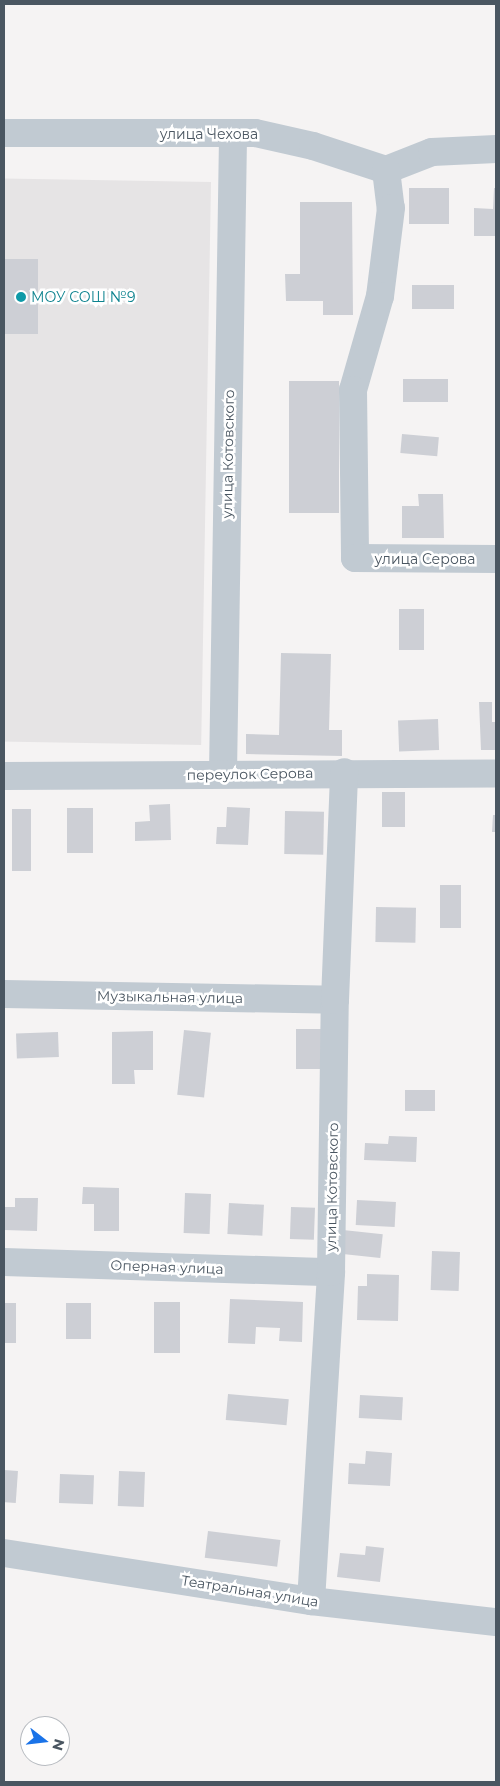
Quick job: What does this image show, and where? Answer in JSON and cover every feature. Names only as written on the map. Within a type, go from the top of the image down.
[{"type":"street","name":"улица Чехова","points":[[4,133],[255,133],[282,138],[386,170]]},
{"type":"street","name":"улица Котовского","points":[[223,774],[233,134]]},
{"type":"street","points":[[386,170],[432,152],[496,149]]},
{"type":"street","name":"улица Серова","points":[[386,170],[390,208],[380,296],[354,390],[355,558],[496,559]]},
{"type":"street","name":"улица Котовского","points":[[311,1601],[331,1272],[335,1000],[344,772]]},
{"type":"street","name":"переулок Серова","points":[[4,776],[344,772],[496,773]]},
{"type":"street","name":"Музыкальная улица","points":[[4,994],[335,1000]]},
{"type":"street","name":"Оперная улица","points":[[4,1262],[331,1272]]},
{"type":"street","name":"Театральная улица","points":[[4,1553],[311,1601],[496,1622]]},
{"type":"shaded area","points":[[4,178],[211,182],[201,745],[4,741]]},
{"type":"building","points":[[409,188],[449,188],[449,224],[409,224]]},
{"type":"building","points":[[494,188],[496,188],[496,236],[474,236],[474,208],[493,209]]},
{"type":"building","points":[[300,202],[352,202],[353,315],[323,315],[323,301],[286,301],[285,274],[300,274]]},
{"type":"building","name":"МОУ СОШ №9","points":[[4,259],[38,259],[38,334],[4,334]]},
{"type":"building","points":[[412,285],[454,285],[454,309],[412,309]]},
{"type":"building","points":[[403,379],[448,379],[448,402],[403,402]]},
{"type":"building","points":[[289,381],[339,381],[339,513],[289,513]]},
{"type":"building","points":[[402,434],[439,437],[437,456],[400,453]]},
{"type":"building","points":[[418,494],[443,494],[444,538],[402,538],[402,506],[419,506]]},
{"type":"building","points":[[399,609],[424,609],[424,650],[399,650]]},
{"type":"building","points":[[281,653],[331,654],[329,730],[342,730],[342,756],[246,754],[246,734],[279,735]]},
{"type":"building","points":[[479,702],[492,702],[492,722],[496,722],[496,750],[481,750]]},
{"type":"building","points":[[438,719],[439,750],[399,751],[398,720]]},
{"type":"building","points":[[382,792],[405,792],[405,827],[382,827]]},
{"type":"building","points":[[170,804],[171,840],[135,841],[135,822],[150,821],[149,805]]},
{"type":"building","points":[[227,807],[250,808],[248,845],[216,844],[217,827],[226,827]]},
{"type":"building","points":[[67,808],[93,808],[93,853],[67,853]]},
{"type":"building","points":[[12,809],[31,809],[31,871],[12,871]]},
{"type":"building","points":[[285,811],[324,812],[323,855],[284,854]]},
{"type":"building","points":[[493,815],[496,815],[496,832],[492,832]]},
{"type":"building","points":[[440,885],[461,885],[461,928],[440,928]]},
{"type":"building","points":[[376,907],[416,908],[415,943],[375,942]]},
{"type":"building","points":[[296,1029],[322,1029],[322,1069],[296,1069]]},
{"type":"building","points":[[184,1030],[211,1033],[204,1097],[177,1095]]},
{"type":"building","points":[[153,1031],[153,1070],[134,1070],[135,1084],[112,1084],[112,1032]]},
{"type":"building","points":[[58,1032],[59,1057],[17,1058],[16,1033]]},
{"type":"building","points":[[405,1090],[435,1090],[435,1111],[405,1111]]},
{"type":"building","points":[[389,1136],[417,1137],[416,1162],[364,1160],[365,1143],[388,1144]]},
{"type":"building","points":[[83,1187],[119,1188],[119,1231],[94,1231],[94,1204],[82,1204]]},
{"type":"building","points":[[185,1193],[211,1194],[210,1234],[184,1233]]},
{"type":"building","points":[[15,1198],[38,1198],[37,1231],[4,1230],[4,1207],[15,1207]]},
{"type":"building","points":[[357,1200],[396,1202],[395,1227],[356,1225]]},
{"type":"building","points":[[229,1203],[264,1205],[262,1236],[227,1234]]},
{"type":"building","points":[[291,1207],[315,1208],[314,1240],[290,1239]]},
{"type":"building","points":[[343,1230],[383,1234],[380,1258],[340,1254]]},
{"type":"building","points":[[432,1251],[460,1252],[459,1291],[431,1290]]},
{"type":"building","points":[[367,1274],[399,1275],[398,1321],[357,1320],[358,1286],[367,1286]]},
{"type":"building","points":[[230,1299],[303,1302],[302,1342],[279,1341],[280,1328],[256,1327],[255,1344],[228,1343]]},
{"type":"building","points":[[154,1302],[180,1302],[180,1353],[154,1353]]},
{"type":"building","points":[[4,1303],[16,1303],[16,1343],[4,1343]]},
{"type":"building","points":[[66,1303],[91,1303],[91,1339],[66,1339]]},
{"type":"building","points":[[228,1394],[289,1399],[287,1425],[226,1420]]},
{"type":"building","points":[[360,1395],[403,1397],[402,1420],[359,1418]]},
{"type":"building","points":[[366,1451],[392,1453],[390,1486],[348,1484],[349,1463],[365,1464]]},
{"type":"building","points":[[4,1470],[18,1471],[16,1503],[4,1502]]},
{"type":"building","points":[[119,1471],[145,1472],[144,1507],[118,1506]]},
{"type":"building","points":[[60,1474],[94,1475],[93,1504],[59,1503]]},
{"type":"building","points":[[208,1531],[280,1540],[277,1567],[205,1558]]},
{"type":"building","points":[[366,1546],[384,1548],[380,1582],[337,1577],[340,1553],[365,1555]]},
{"type":"place","name":"МОУ СОШ №9","points":[[21,297]]}]
